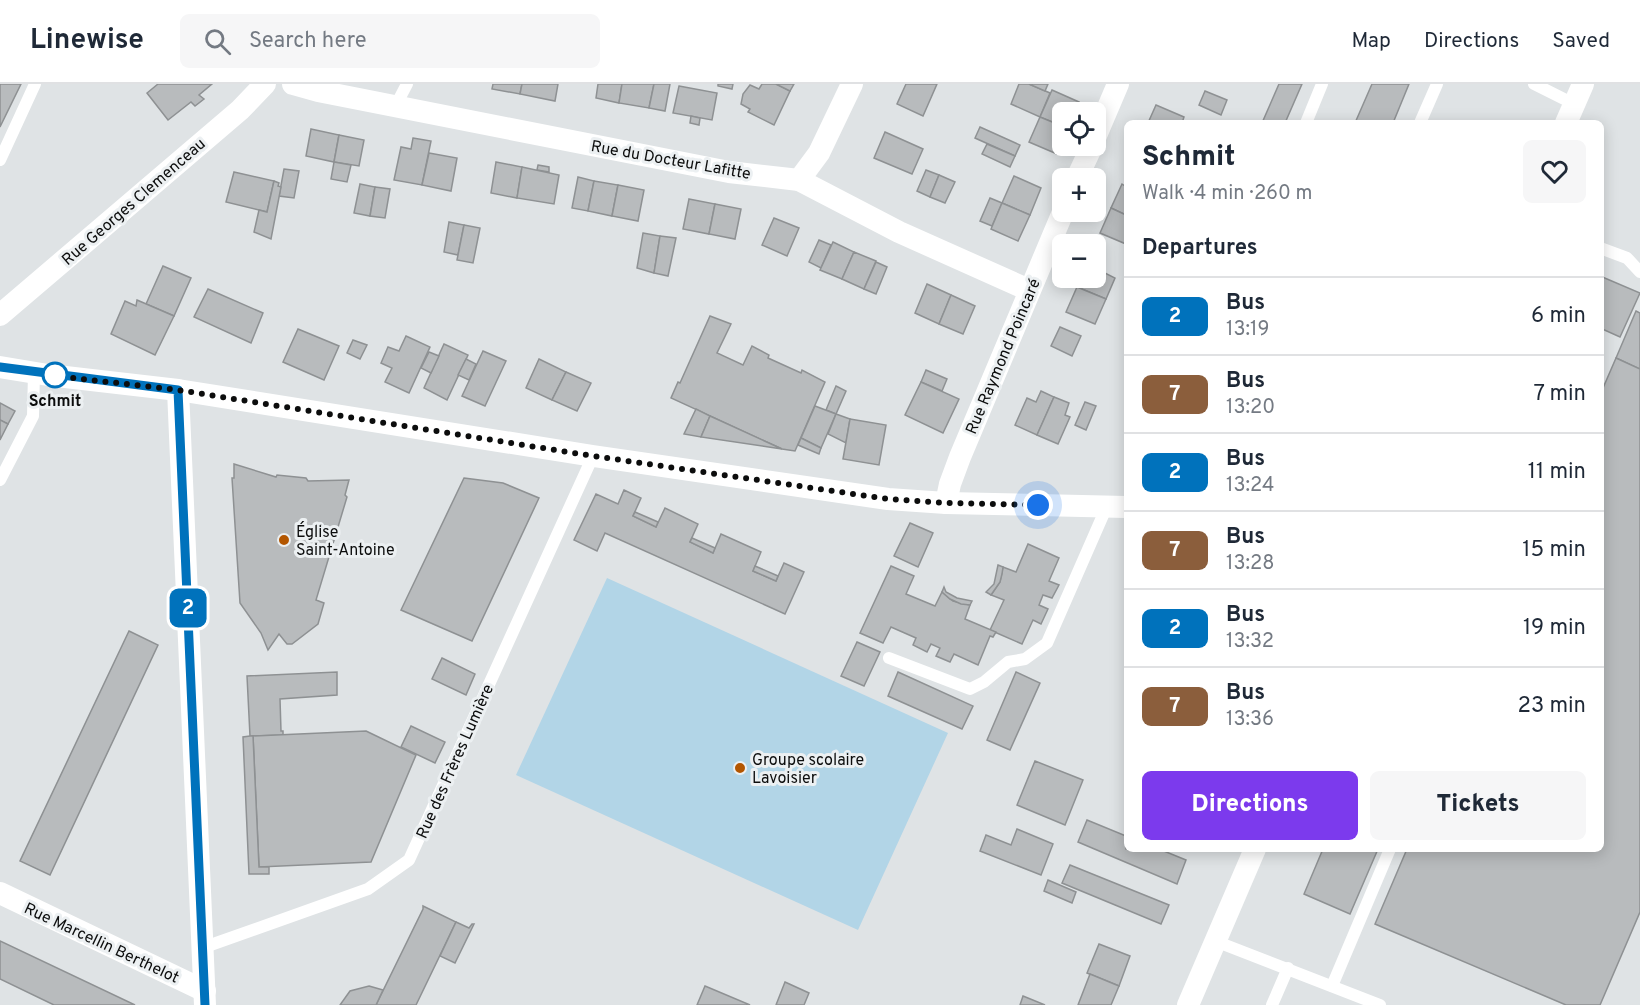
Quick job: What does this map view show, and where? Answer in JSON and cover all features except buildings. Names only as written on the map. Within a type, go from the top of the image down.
[{"type":"street","name":"Rue Georges Clemenceau","points":[[0,315],[240,110],[265,84]]},
{"type":"street","name":"Rue du Docteur Lafitte","points":[[293,84],[318,92],[729,172],[799,180],[899,232],[1029,290]]},
{"type":"street","points":[[799,180],[819,153],[852,84]]},
{"type":"street","points":[[1106,112],[1118,84]]},
{"type":"street","name":"Rue Raymond Poincaré","points":[[946,503],[960,457],[1059,222]]},
{"type":"street","points":[[0,367],[178,390],[593,456],[888,499],[946,503],[1117,507]]},
{"type":"street","points":[[178,390],[205,998]]},
{"type":"street","points":[[1188,1005],[1254,852]]},
{"type":"street","name":"Rue Marcellin Berthelot","points":[[0,893],[205,998]]},
{"type":"lane","points":[[0,160],[34,84]]},
{"type":"lane","points":[[395,107],[406,84]]},
{"type":"lane","points":[[1307,120],[1322,84]]},
{"type":"lane","points":[[1421,120],[1437,84]]},
{"type":"lane","points":[[1534,84],[1574,104]]},
{"type":"lane","points":[[1604,249],[1627,258],[1640,273]]},
{"type":"lane","points":[[0,480],[33,416],[34,373]]},
{"type":"lane","name":"Rue des Frères Lumière","points":[[202,948],[368,890],[409,860],[593,456]]},
{"type":"lane","points":[[889,658],[970,689],[984,682],[1008,662],[1025,659],[1047,643],[1117,507]]},
{"type":"lane","points":[[1332,986],[1389,852]]},
{"type":"lane","points":[[1215,941],[1380,1005]]},
{"type":"lane","points":[[1272,1005],[1288,968]]},
{"type":"shaded area","points":[[607,578],[948,733],[858,930],[516,775]]},
{"type":"bus line","name":"2","points":[[0,367],[178,390],[205,1005]]},
{"type":"place","name":"Schmit","points":[[55,375]]},
{"type":"place","name":"Église Saint-Antoine","points":[[284,540]]},
{"type":"place","name":"Groupe scolaire Lavoisier","points":[[740,768]]},
{"type":"route","points":[[55,375],[48,375],[178,390],[593,456],[888,499],[1038,505]]}]
